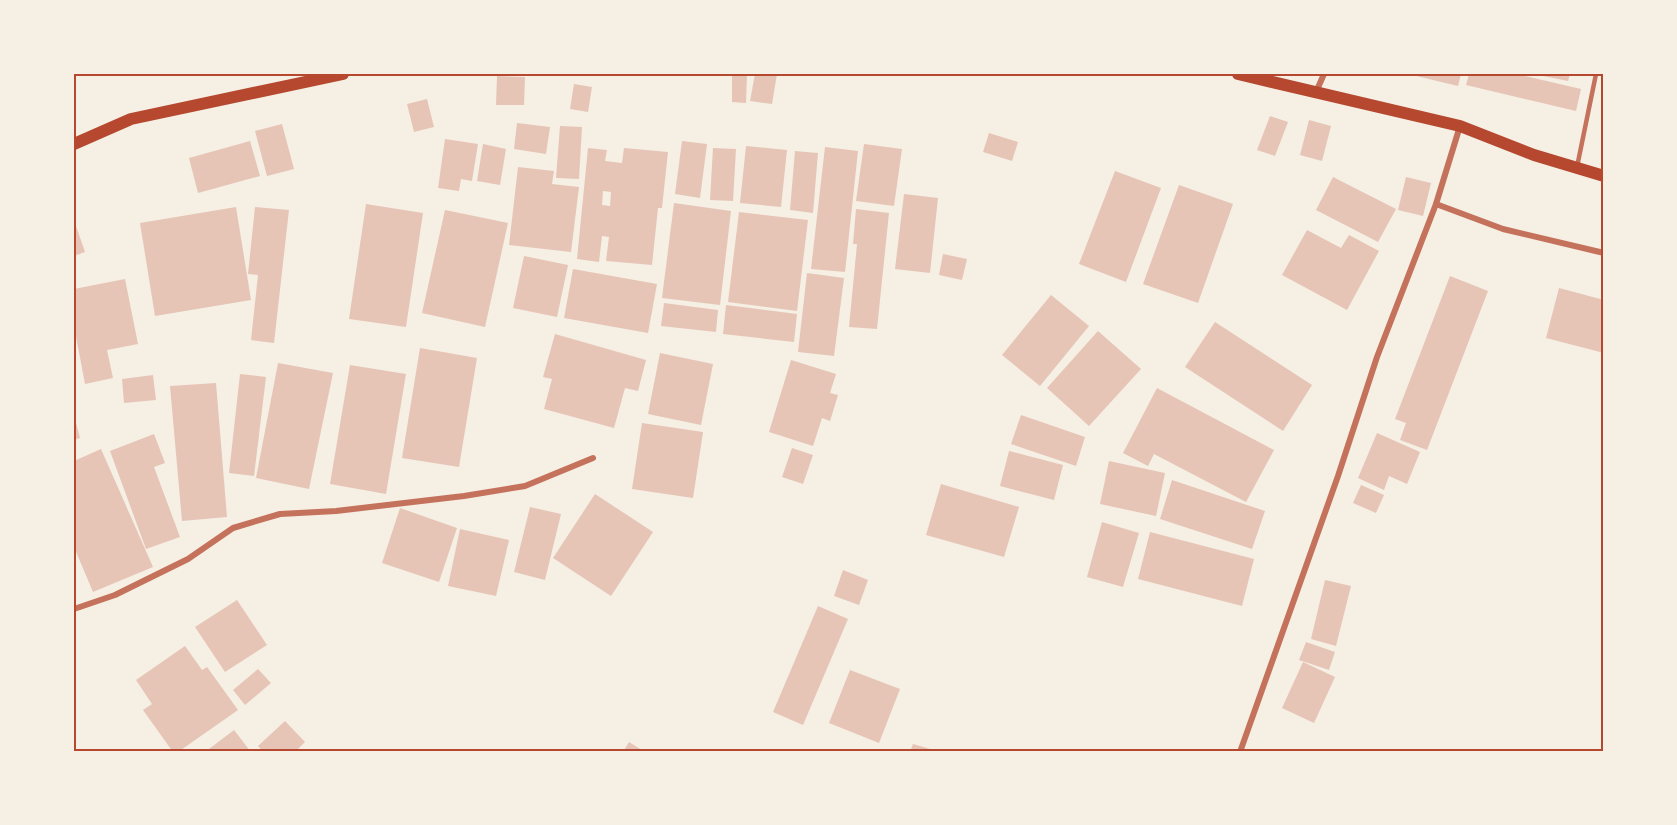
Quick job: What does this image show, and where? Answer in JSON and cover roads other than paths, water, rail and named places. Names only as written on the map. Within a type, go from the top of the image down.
[{"type":"main road","points":[[74,144],[131,119],[310,77],[343,74]]},
{"type":"main road","points":[[1238,74],[1460,126],[1534,155],[1604,176]]},
{"type":"street","points":[[1316,92],[1324,74]]},
{"type":"street","points":[[1240,752],[1334,487],[1377,357],[1436,204],[1460,126]]},
{"type":"street","points":[[1436,204],[1503,230],[1604,253]]},
{"type":"street","points":[[74,609],[115,595],[188,559],[233,528],[280,514],[336,511],[525,486],[593,458]]},
{"type":"lane","points":[[1577,167],[1596,74]]}]
